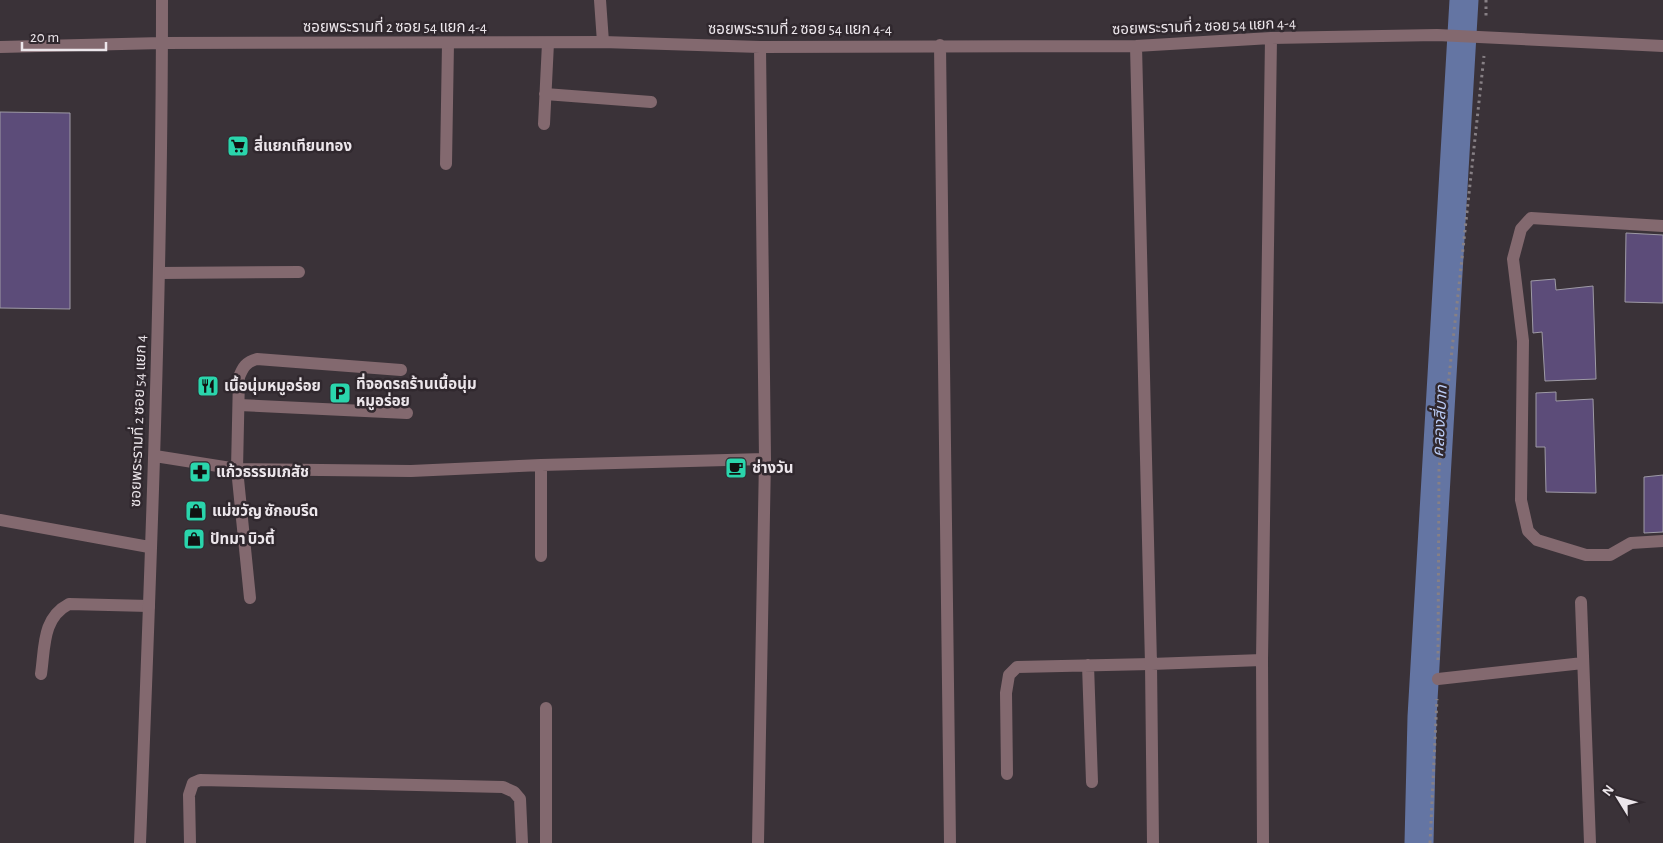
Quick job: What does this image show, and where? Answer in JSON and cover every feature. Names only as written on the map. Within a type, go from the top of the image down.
[{"type":"street","name":"ซอยพระรามที่ 2 ซอย 54 แยก 4","points":[[140,843],[149,606],[149,548],[155,456],[162,0]]},
{"type":"street","points":[[600,0],[603,42]]},
{"type":"street","name":"ซอยพระรามที่ 2 ซอย 54 แยก 4-4","points":[[0,47],[162,43],[448,44],[603,42],[760,47],[940,45],[1136,46],[1271,38],[1437,36],[1473,38],[1486,36],[1663,46]]},
{"type":"street","points":[[1263,843],[1262,660],[1271,38]]},
{"type":"street","points":[[544,124],[548,43]]},
{"type":"street","points":[[446,164],[448,44]]},
{"type":"street","points":[[940,45],[950,843]]},
{"type":"street","points":[[1136,46],[1151,664],[1153,843]]},
{"type":"street","points":[[758,843],[765,459],[760,47]]},
{"type":"street","points":[[545,94],[651,102]]},
{"type":"street","points":[[1663,226],[1531,218],[1521,228],[1513,259],[1523,341],[1521,500],[1528,531],[1536,540],[1586,555],[1610,555],[1631,543],[1663,541]]},
{"type":"street","points":[[159,273],[299,272]]},
{"type":"street","points":[[250,598],[237,469],[239,377],[249,361],[257,359],[401,370]]},
{"type":"street","points":[[239,405],[407,414]]},
{"type":"street","points":[[155,456],[237,469],[411,471],[541,465],[765,459]]},
{"type":"street","points":[[541,465],[541,556]]},
{"type":"street","points":[[0,520],[149,548]]},
{"type":"street","points":[[1581,602],[1590,843]]},
{"type":"street","points":[[41,674],[48,626],[57,610],[69,604],[149,606]]},
{"type":"street","points":[[1007,774],[1006,693],[1009,675],[1017,667],[1262,660]]},
{"type":"street","points":[[1438,679],[1583,663]]},
{"type":"street","points":[[1088,665],[1092,782]]},
{"type":"street","points":[[546,708],[546,843]]},
{"type":"street","points":[[190,843],[189,794],[193,783],[200,780],[504,786],[514,792],[520,799],[522,843]]},
{"type":"path","points":[[1430,843],[1438,679],[1439,469],[1486,36],[1486,0]]},
{"type":"building","points":[[0,112],[70,113],[70,309],[0,308]]},
{"type":"building","points":[[1626,233],[1663,235],[1663,303],[1625,302]]},
{"type":"building","points":[[1555,279],[1556,290],[1593,286],[1596,379],[1545,381],[1542,332],[1533,333],[1531,281]]},
{"type":"building","points":[[1556,392],[1556,401],[1593,399],[1596,493],[1546,492],[1545,447],[1536,447],[1536,393]]},
{"type":"building","points":[[1663,475],[1663,532],[1644,533],[1644,477]]},
{"type":"waterway","name":"คลองสี่บาท","points":[[1419,843],[1422,717],[1464,0]]},
{"type":"place","name":"สี่แยกเทียนทอง","points":[[238,146]]},
{"type":"place","name":"เนื้อนุ่มหมูอร่อย","points":[[208,386]]},
{"type":"place","name":"ที่จอดรถร้านเนื้อนุ่ม หมูอร่อย","points":[[340,393]]},
{"type":"place","name":"ช่างวัน","points":[[736,468]]},
{"type":"place","name":"แก้วธรรมเภสัช","points":[[200,472]]},
{"type":"place","name":"แม่ขวัญ ซักอบรีด","points":[[196,511]]},
{"type":"place","name":"ปัทมา บิวตี้","points":[[194,539]]}]
